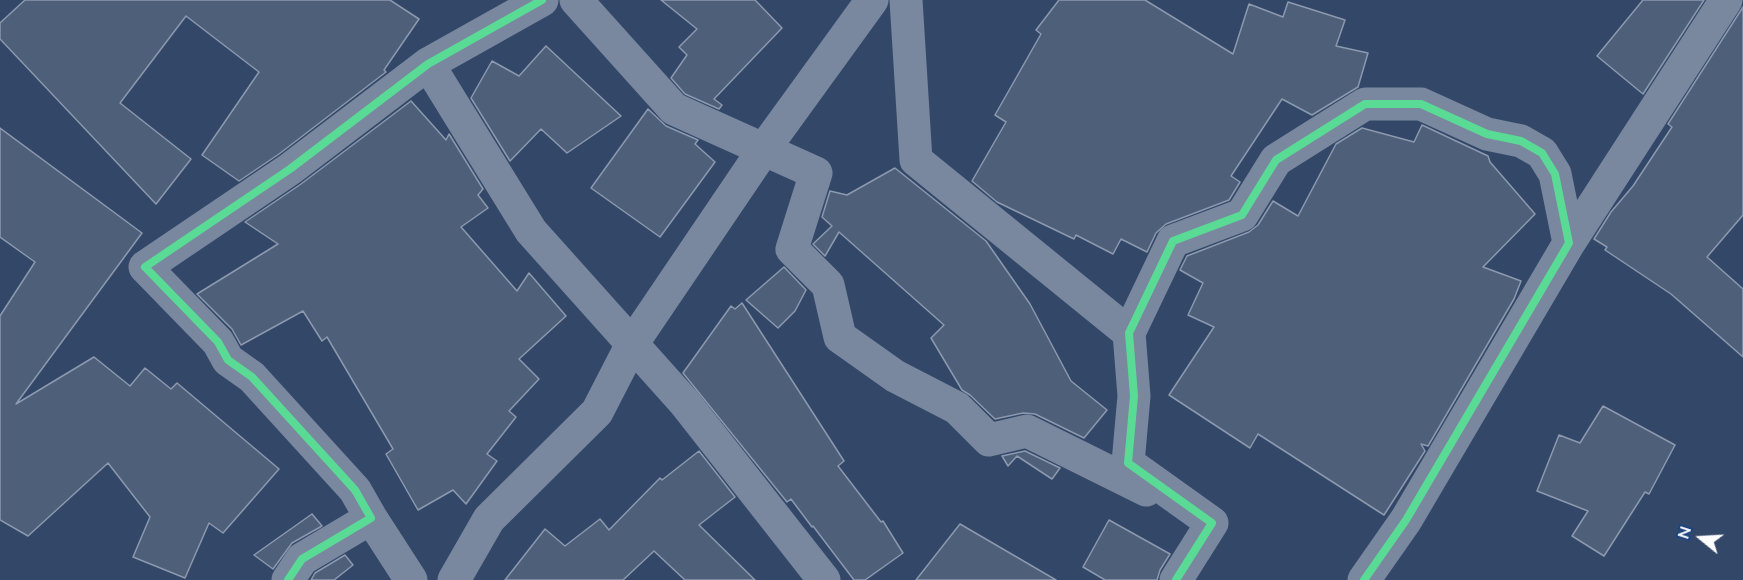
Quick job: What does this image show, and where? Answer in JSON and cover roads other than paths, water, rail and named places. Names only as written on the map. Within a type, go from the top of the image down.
[{"type":"street","points":[[411,580],[355,490],[252,376],[228,360],[218,342],[145,267],[290,169],[428,64],[542,0]]},
{"type":"street","points":[[576,0],[674,109],[816,172],[792,249],[828,285],[840,337],[895,376],[957,408],[989,440],[1027,431],[1212,523]]},
{"type":"street","points":[[454,580],[489,519],[597,412],[632,344],[764,149],[872,0]]},
{"type":"street","points":[[906,0],[916,160],[1129,333]]},
{"type":"street","points":[[1364,580],[1406,520],[1569,243],[1726,0]]},
{"type":"street","points":[[428,64],[531,231],[685,403],[824,580]]},
{"type":"street","points":[[1212,523],[1128,463],[1134,396],[1129,333],[1173,241],[1242,215],[1276,160],[1365,104],[1421,104],[1487,134],[1521,141],[1542,153],[1555,174],[1569,243]]},
{"type":"street","points":[[288,580],[302,559],[371,518]]},
{"type":"street","points":[[1176,580],[1212,523]]}]
